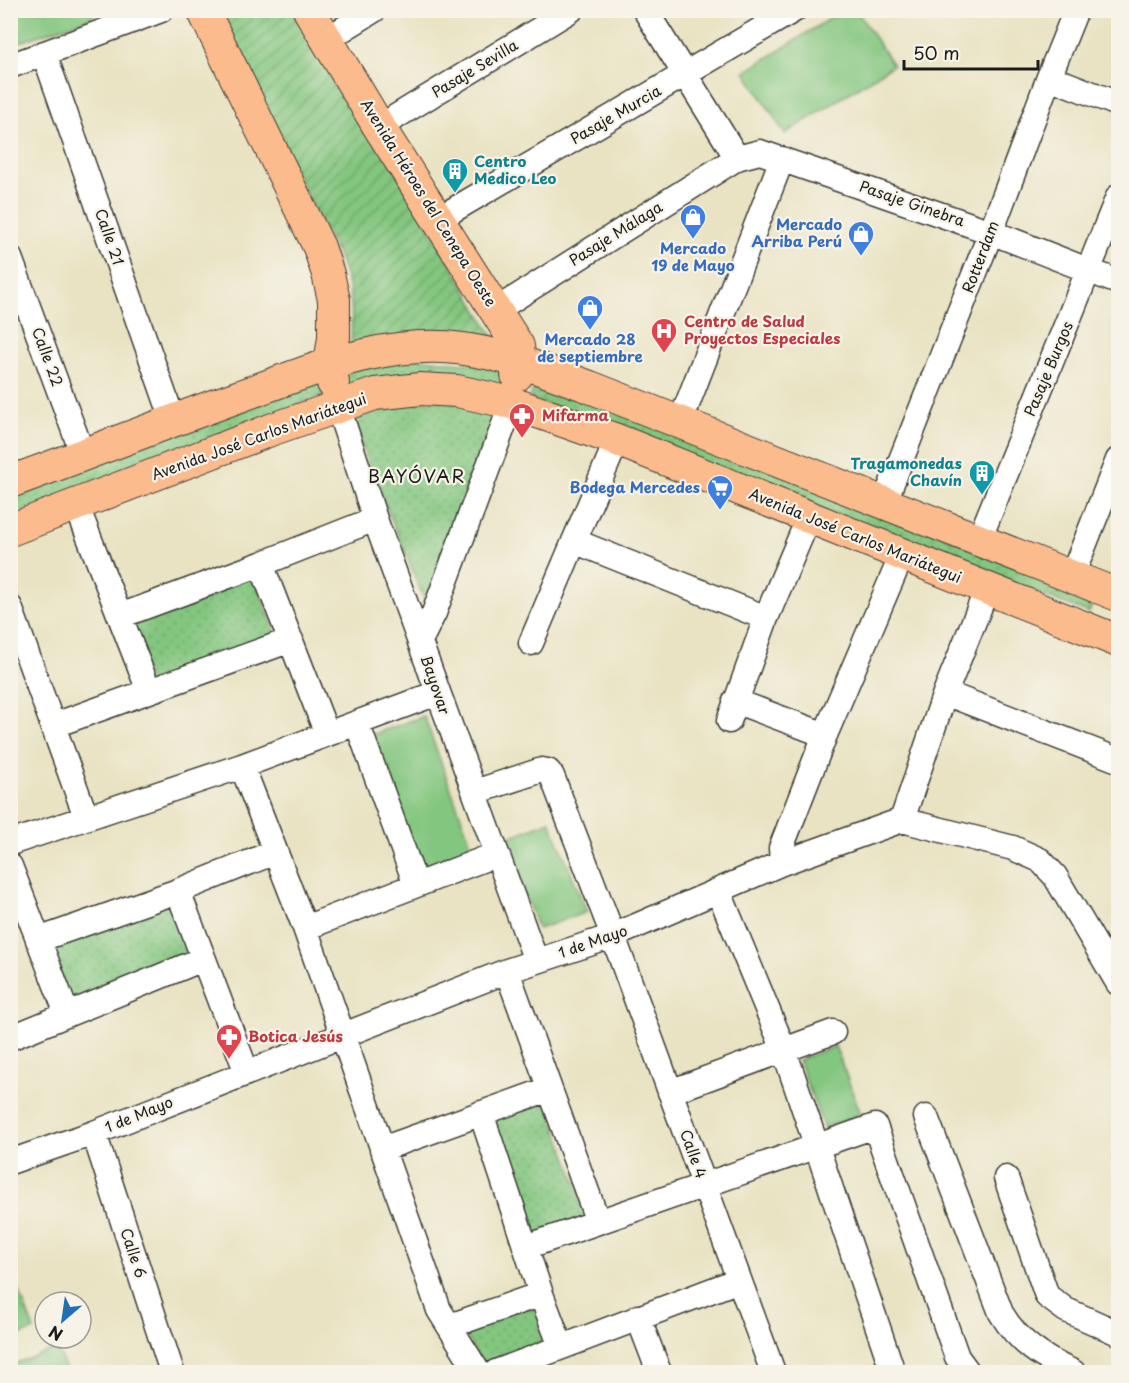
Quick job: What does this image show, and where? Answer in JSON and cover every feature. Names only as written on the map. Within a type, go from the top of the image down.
[{"type":"main road","points":[[203,10],[319,247],[334,300],[334,337],[330,364],[338,407]]},
{"type":"main road","name":"Avenida Héroes del Cenepa Oeste","points":[[309,10],[379,127],[518,346],[520,362],[512,403]]},
{"type":"main road","points":[[10,483],[173,420],[352,357],[396,348],[463,349],[503,356],[520,362],[1114,594],[1106,637]]},
{"type":"main road","name":"Avenida José Carlos Mariátegui","points":[[10,530],[273,429],[375,394],[420,389],[457,391],[512,403],[617,440],[1106,637]]},
{"type":"street","points":[[10,66],[161,10]]},
{"type":"street","points":[[327,39],[374,10]]},
{"type":"street","name":"Pasaje Sevilla","points":[[379,127],[571,10]]},
{"type":"street","points":[[645,10],[737,158]]},
{"type":"street","name":"Pasaje Murcia","points":[[438,219],[794,10]]},
{"type":"street","name":"Rotterdam","points":[[884,503],[1076,10]]},
{"type":"street","name":"Calle 21","points":[[44,53],[173,420]]},
{"type":"street","points":[[1049,77],[1119,105]]},
{"type":"street","name":"Pasaje Ginebra","points":[[737,158],[760,152],[782,159],[991,232],[1119,282]]},
{"type":"street","name":"Pasaje Málaga","points":[[496,310],[737,158]]},
{"type":"street","points":[[680,423],[782,159]]},
{"type":"street","name":"Pasaje Burgos","points":[[979,540],[1119,197]]},
{"type":"street","name":"Calle 22","points":[[10,258],[83,455]]},
{"type":"street","points":[[420,641],[434,613],[512,403]]},
{"type":"street","name":"Bayovar","points":[[338,407],[437,693],[536,961]]},
{"type":"street","points":[[531,643],[617,440]]},
{"type":"street","points":[[1072,576],[1119,460]]},
{"type":"street","points":[[76,504],[149,691]]},
{"type":"street","points":[[809,517],[766,618],[732,711],[825,735]]},
{"type":"street","points":[[120,616],[375,519]]},
{"type":"street","points":[[574,541],[766,618]]},
{"type":"street","points":[[782,863],[782,848],[825,735],[902,555]]},
{"type":"street","points":[[261,564],[327,734]]},
{"type":"street","points":[[987,589],[945,693],[902,820],[1013,848],[1040,860],[1055,876],[1119,983]]},
{"type":"street","points":[[10,608],[17,650],[52,726],[86,817]]},
{"type":"street","points":[[52,726],[291,640]]},
{"type":"street","points":[[10,843],[242,766],[437,693]]},
{"type":"street","points":[[945,693],[1119,760]]},
{"type":"street","points":[[357,723],[416,885]]},
{"type":"street","points":[[242,766],[304,928],[439,1310],[478,1372]]},
{"type":"street","name":"Calle 4","points":[[475,792],[542,770],[548,771],[552,776],[773,1372]]},
{"type":"street","name":"1 de Mayo","points":[[10,1162],[94,1133],[507,971],[613,936],[782,863],[902,820]]},
{"type":"street","points":[[38,940],[178,891],[275,852]]},
{"type":"street","points":[[304,928],[497,854]]},
{"type":"street","points":[[10,866],[67,1014]]},
{"type":"street","points":[[178,891],[247,1073]]},
{"type":"street","points":[[719,892],[784,1050],[893,1372]]},
{"type":"street","points":[[10,1038],[203,959]]},
{"type":"street","points":[[507,971],[598,1222]]},
{"type":"street","points":[[670,1092],[833,1032]]},
{"type":"street","points":[[382,1149],[549,1089]]},
{"type":"street","points":[[481,1113],[561,1347]]},
{"type":"street","points":[[926,1117],[1001,1313],[1022,1342],[1053,1364],[1072,1372]]},
{"type":"street","points":[[526,1247],[875,1126],[957,1357],[968,1372]]},
{"type":"street","name":"Calle 6","points":[[94,1133],[172,1372]]},
{"type":"street","points":[[1006,1178],[1047,1296],[1066,1310],[1119,1333]]},
{"type":"street","points":[[496,1372],[739,1280]]},
{"type":"street","points":[[450,1326],[542,1294]]},
{"type":"street","points":[[638,1317],[659,1372]]},
{"type":"green space","points":[[843,10],[857,11],[893,65],[785,134],[745,72]]},
{"type":"green space","points":[[10,11],[100,11],[87,19],[11,45]]},
{"type":"green space","points":[[214,11],[303,11],[497,343],[351,345],[350,298],[342,266]]},
{"type":"green space","points":[[395,356],[511,368],[504,387],[479,379],[436,373],[400,377],[340,391],[336,369]]},
{"type":"green space","points":[[318,374],[323,395],[11,516],[11,494]]},
{"type":"green space","points":[[537,379],[1096,595],[1089,613],[530,398]]},
{"type":"green space","points":[[447,399],[500,409],[426,604],[349,416],[395,404]]},
{"type":"green space","points":[[252,572],[278,638],[151,686],[126,622]]},
{"type":"green space","points":[[424,716],[474,852],[418,872],[368,736]]},
{"type":"green space","points":[[550,821],[587,912],[538,929],[504,839]]},
{"type":"green space","points":[[175,900],[196,955],[71,1004],[48,944]]},
{"type":"green space","points":[[835,1046],[861,1114],[824,1128],[798,1060]]},
{"type":"green space","points":[[545,1096],[590,1220],[530,1242],[487,1118]]},
{"type":"green space","points":[[18,1288],[33,1330],[11,1339],[11,1291]]},
{"type":"green space","points":[[539,1299],[549,1340],[482,1366],[463,1329]]},
{"type":"green space","points":[[52,1350],[58,1350],[67,1372],[11,1372],[11,1365]]},
{"type":"place","name":"Centro Medico Leo","points":[[455,194]]},
{"type":"place","name":"Mercado 19 de Mayo","points":[[693,240]]},
{"type":"place","name":"Mercado Arriba Perú","points":[[861,257]]},
{"type":"place","name":"Mercado 28 de septiembre","points":[[590,331]]},
{"type":"place","name":"Centro de Salud Proyectos Especiales","points":[[664,354]]},
{"type":"place","name":"Mifarma","points":[[522,439]]},
{"type":"place","name":"Tragamonedas Chavín","points":[[982,496]]},
{"type":"place","name":"Bodega Mercedes","points":[[720,511]]},
{"type":"place","name":"Botica Jesús","points":[[229,1060]]},
{"type":"district","name":"BAYÓVAR","points":[[417,477]]}]
